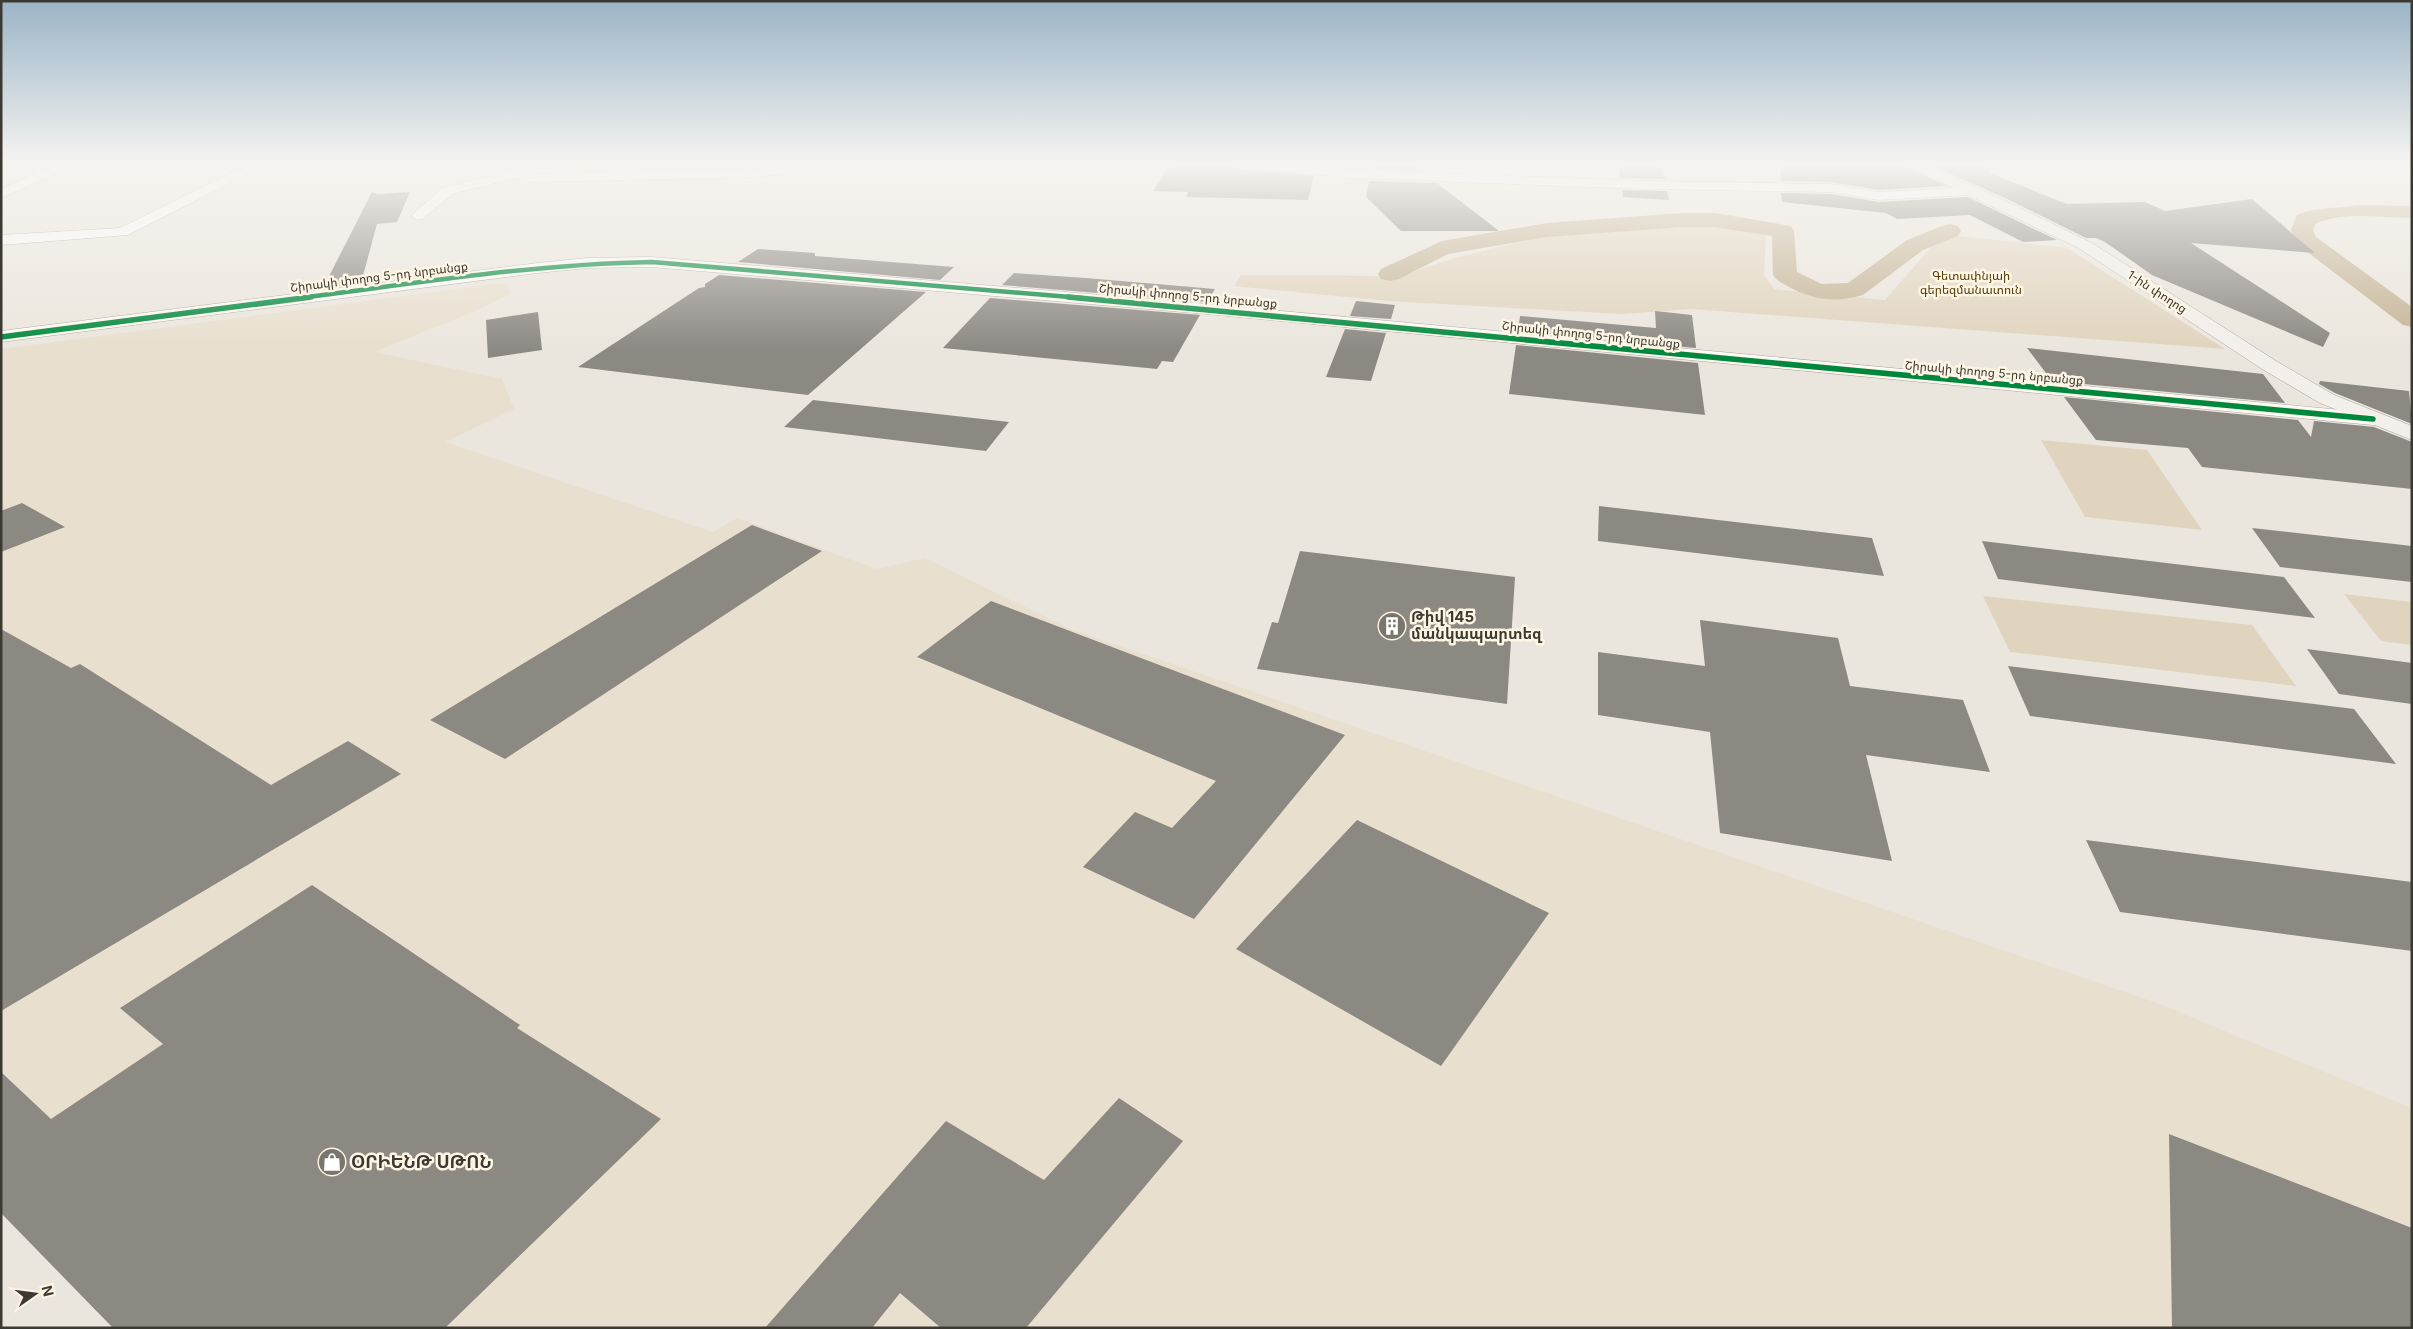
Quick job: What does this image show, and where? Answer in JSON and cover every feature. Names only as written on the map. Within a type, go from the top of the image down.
[{"type":"main road","name":"1-ին փողոց","points":[[2042,225],[2086,246],[2326,399],[2373,419]]},
{"type":"main road","name":"Շիրակի փողոց 5-րդ նրբանցք","points":[[2373,419],[2412,434]]},
{"type":"street","points":[[1,240],[123,232],[137,225]]},
{"type":"street","name":"Շիրակի փողոց 5-րդ նրբանցք","points":[[1,337],[538,268],[587,263],[652,262],[1168,305],[2373,419]]},
{"type":"shaded area","points":[[502,283],[512,293],[480,309],[374,352],[502,379],[514,409],[445,442],[713,532],[737,518],[877,569],[925,558],[1068,628],[2157,1003],[2412,1108],[2412,1328],[167,1328],[1,1146],[1,349]]},
{"type":"green space","name":"Գետափնյաի գերեզմանատուն","points":[[1695,225],[1734,225],[1766,232],[1764,275],[1774,289],[1885,300],[1940,237],[1949,235],[2067,248],[2225,349],[1691,309],[1622,314],[1388,301],[1234,286],[1241,275],[1402,276],[1450,259],[1549,235]]},
{"type":"green space","points":[[2041,440],[2147,450],[2202,530],[2085,517]]},
{"type":"green space","points":[[2344,594],[2412,602],[2412,645],[2381,641]]},
{"type":"green space","points":[[1983,596],[2252,625],[2296,686],[2010,652]]},
{"type":"building","points":[[355,225],[377,225],[361,283],[323,288]]},
{"type":"building","points":[[1395,225],[1491,225],[1499,231],[1401,231]]},
{"type":"building","points":[[1990,225],[2026,225],[2057,240],[2023,242]]},
{"type":"building","points":[[2060,225],[2282,225],[2315,253],[2191,243],[2330,333],[2323,347],[2152,275],[2105,242],[2096,238],[2086,238]]},
{"type":"building","points":[[758,249],[815,253],[815,256],[954,267],[940,280],[738,262]]},
{"type":"building","points":[[1014,273],[1215,289],[1207,302],[1002,285]]},
{"type":"building","points":[[719,275],[926,292],[808,395],[578,367],[699,288],[705,287],[705,284]]},
{"type":"building","points":[[990,298],[1200,315],[1173,362],[1162,361],[1157,369],[943,348]]},
{"type":"building","points":[[1356,301],[1395,305],[1391,319],[1350,316]]},
{"type":"building","points":[[1655,311],[1692,315],[1696,348],[1518,331],[1520,316],[1656,328]]},
{"type":"building","points":[[538,312],[542,350],[488,358],[486,320]]},
{"type":"building","points":[[1345,329],[1386,333],[1371,381],[1326,377]]},
{"type":"building","points":[[1516,345],[1698,363],[1705,415],[1509,394]]},
{"type":"building","points":[[2027,348],[2263,374],[2285,403],[2052,381]]},
{"type":"building","points":[[2320,381],[2409,391],[2412,424],[2335,393],[2319,384]]},
{"type":"building","points":[[2064,397],[2298,420],[2311,437],[2314,421],[2374,427],[2412,442],[2412,489],[2202,467],[2188,448],[2096,440]]},
{"type":"building","points":[[813,400],[1009,422],[986,451],[784,427]]},
{"type":"building","points":[[22,503],[65,527],[1,552],[1,511]]},
{"type":"building","points":[[1599,506],[1872,538],[1884,576],[1598,541]]},
{"type":"building","points":[[752,525],[822,551],[505,759],[430,720]]},
{"type":"building","points":[[2252,528],[2412,546],[2412,582],[2280,567]]},
{"type":"building","points":[[1982,541],[2284,577],[2315,618],[1998,579]]},
{"type":"building","name":"Թիվ 145 մանկապարտեզ","points":[[1300,551],[1515,577],[1507,704],[1257,669],[1272,622],[1278,623]]},
{"type":"building","points":[[991,601],[1345,735],[1194,919],[1083,867],[1135,812],[1172,828],[1216,781],[917,657]]},
{"type":"building","points":[[1700,620],[1838,638],[1850,686],[1963,700],[1990,772],[1866,755],[1892,861],[1720,833],[1710,732],[1598,715],[1598,652],[1705,666]]},
{"type":"building","points":[[1,629],[71,668],[80,664],[271,785],[348,741],[401,774],[1,1011]]},
{"type":"building","points":[[2307,649],[2412,663],[2412,704],[2339,694]]},
{"type":"building","points":[[2008,666],[2354,709],[2396,764],[2030,716]]},
{"type":"building","points":[[1357,820],[1549,913],[1441,1066],[1236,949]]},
{"type":"building","points":[[2086,840],[2412,882],[2412,951],[2120,912]]},
{"type":"building","points":[[312,885],[520,1025],[517,1028],[661,1119],[445,1328],[113,1328],[1,1213],[1,1072],[51,1119],[163,1044],[120,1008]]},
{"type":"building","points":[[1119,1098],[1183,1141],[1026,1328],[941,1328],[900,1293],[872,1328],[765,1328],[946,1121],[1044,1180]]},
{"type":"building","points":[[2169,1134],[2412,1228],[2412,1328],[2172,1328]]},
{"type":"waterway","points":[[1390,274],[1442,248],[1547,230],[1615,225]]},
{"type":"waterway","points":[[1746,225],[1783,231],[1785,275],[1818,292],[1854,290],[1915,245],[1950,231]]},
{"type":"waterway","points":[[2303,225],[2302,230],[2306,240],[2412,319]]},
{"type":"cycle path","points":[[1,337],[538,268],[587,263],[652,262],[1207,309],[2373,419]]},
{"type":"place","name":"Թիվ 145 մանկապարտեզ","points":[[1392,626]]},
{"type":"place","name":"ՕՐԻԵՆԹ ՍԹՈՆ","points":[[332,1162]]}]
